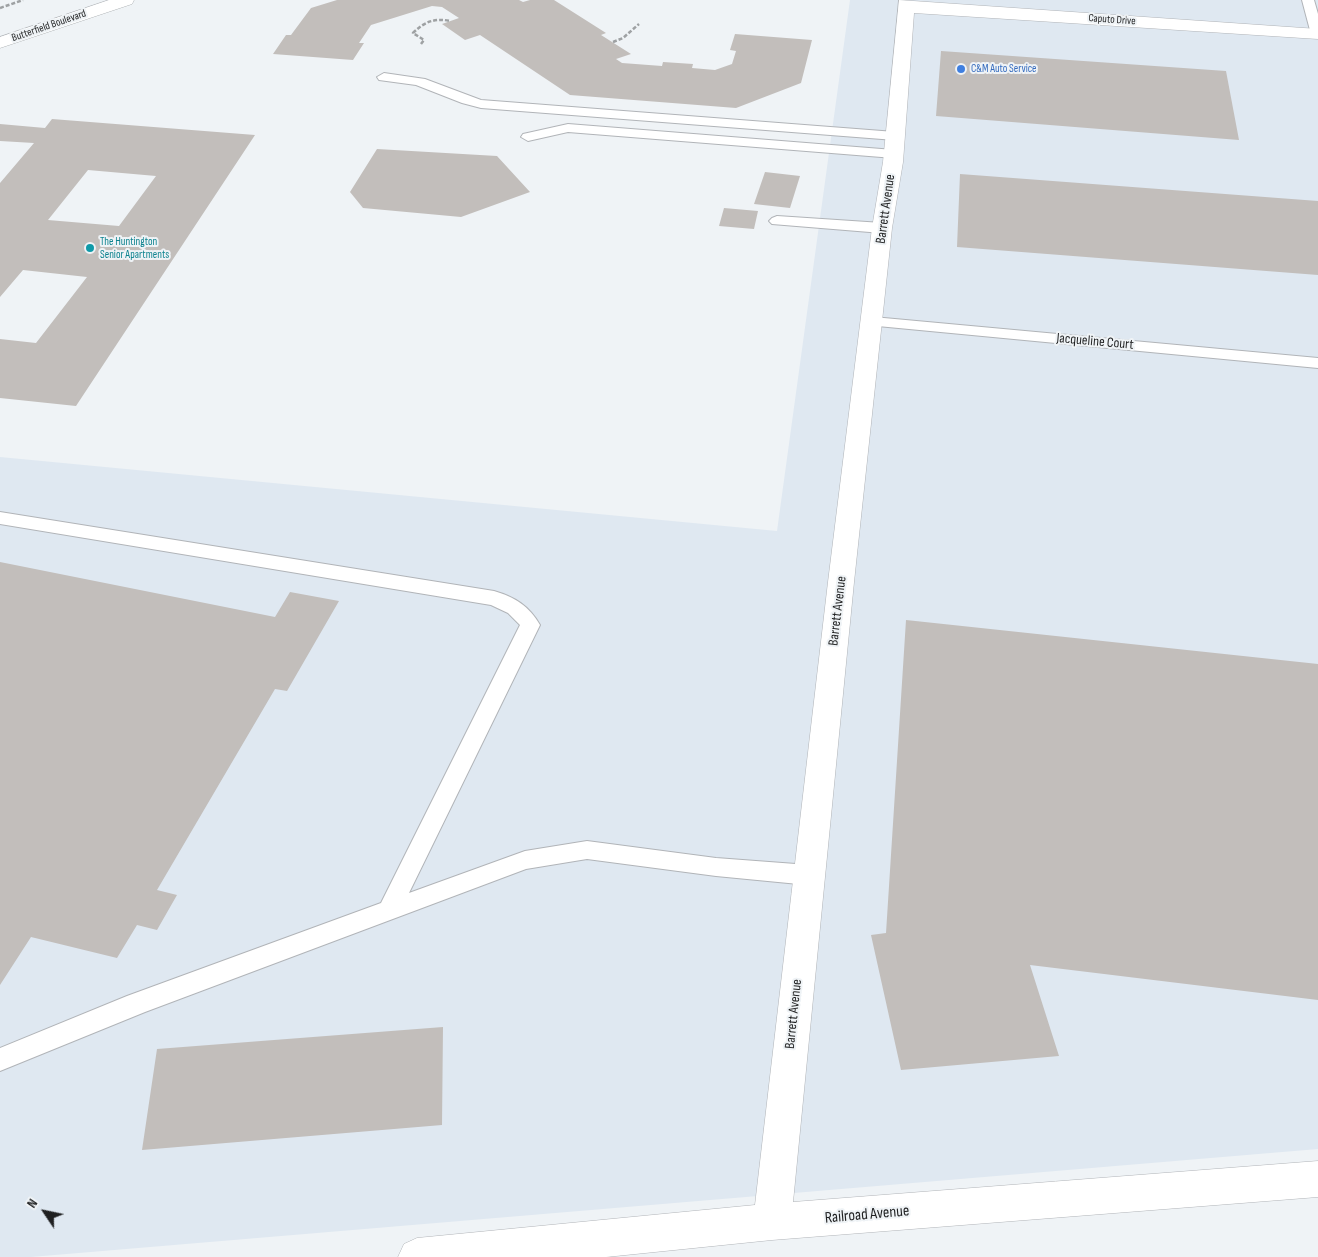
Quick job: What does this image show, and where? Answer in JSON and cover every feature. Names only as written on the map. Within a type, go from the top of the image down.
[{"type":"street","name":"Butterfield Boulevard","points":[[0,43],[126,0]]},
{"type":"street","name":"Caputo Drive","points":[[907,3],[1318,34]]},
{"type":"street","name":"Barrett Avenue","points":[[772,1222],[841,582],[873,322],[882,228],[894,145],[907,3]]},
{"type":"street","name":"Railroad Avenue","points":[[417,1257],[772,1222],[1318,1179]]},
{"type":"lane","points":[[1308,0],[1318,34]]},
{"type":"lane","points":[[384,77],[427,84],[465,101],[481,104],[894,145]]},
{"type":"lane","points":[[528,137],[568,128],[894,145]]},
{"type":"lane","points":[[777,221],[882,228]]},
{"type":"lane","name":"Jacqueline Court","points":[[873,322],[1318,363]]},
{"type":"lane","points":[[0,518],[494,598],[514,605],[523,613],[530,625],[389,910]]},
{"type":"lane","points":[[0,1060],[136,1004],[525,860],[587,850],[716,867],[809,875]]},
{"type":"path","points":[[0,8],[23,0]]},
{"type":"path","points":[[420,44],[424,40],[413,33],[421,24],[438,18],[451,21]]},
{"type":"path","points":[[613,42],[623,38],[639,24]]},
{"type":"shaded area","points":[[850,0],[1318,0],[1318,1149],[31,1257],[0,1257],[0,457],[777,531]]},
{"type":"building","points":[[337,0],[519,0],[523,2],[530,0],[554,0],[606,33],[601,35],[631,54],[616,59],[622,63],[662,66],[663,62],[693,64],[692,68],[715,70],[732,64],[736,51],[730,50],[735,34],[812,40],[801,83],[736,108],[570,95],[480,35],[465,40],[442,24],[459,18],[442,7],[432,6],[371,25],[359,43],[364,43],[353,60],[273,54],[286,35],[291,35],[311,8]]},
{"type":"building","points":[[941,51],[1226,71],[1239,140],[936,116]]},
{"type":"building","name":"The Huntington Senior Apartments","points":[[52,119],[255,135],[76,406],[0,398],[0,339],[36,343],[87,277],[23,270],[0,297],[0,183],[34,143],[0,141],[0,124],[45,128]],"holes":[[[88,170],[156,176],[119,226],[48,220]]]},
{"type":"building","points":[[377,149],[497,156],[530,192],[461,217],[363,208],[350,192]]},
{"type":"building","points":[[765,172],[800,176],[790,208],[754,204]]},
{"type":"building","points":[[960,174],[1318,201],[1318,275],[957,247]]},
{"type":"building","points":[[724,208],[758,211],[754,229],[719,226]]},
{"type":"building","points":[[0,562],[275,617],[290,592],[339,601],[287,691],[275,689],[157,890],[177,895],[157,930],[137,925],[117,958],[31,937],[0,985]]},
{"type":"building","points":[[906,620],[1318,664],[1318,1000],[1030,965],[1059,1056],[901,1070],[871,935],[886,933]]},
{"type":"building","points":[[443,1027],[442,1125],[142,1150],[157,1049]]},
{"type":"place","name":"C&M Auto Service","points":[[961,69]]},
{"type":"place","name":"The Huntington Senior Apartments","points":[[90,248]]}]
